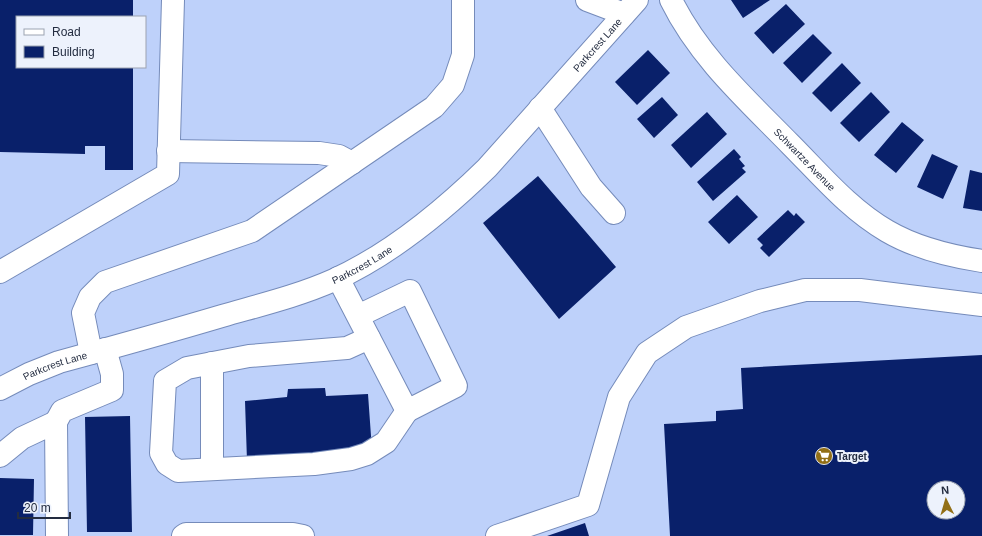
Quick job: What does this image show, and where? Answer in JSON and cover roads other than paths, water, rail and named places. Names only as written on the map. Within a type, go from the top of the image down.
[{"type":"street","points":[[0,272],[168,174],[173,0]]},
{"type":"street","points":[[56,536],[56,422],[62,411],[112,390],[112,374],[98,351],[83,313],[90,297],[105,282],[252,230],[434,107],[453,85],[463,55],[463,0]]},
{"type":"street","points":[[587,0],[631,7]]},
{"type":"street","name":"Schwartze Avenue","points":[[671,0],[693,39],[713,65],[848,202],[888,232],[918,246],[950,256],[982,262]]},
{"type":"street","name":"Parkcrest Lane","points":[[0,389],[29,374],[98,351],[296,294],[338,278],[371,260],[405,238],[463,192],[487,168],[631,7]]},
{"type":"street","points":[[540,108],[591,187],[614,213]]},
{"type":"street","points":[[168,150],[319,153],[339,156],[352,163]]},
{"type":"street","points":[[338,278],[407,411]]},
{"type":"street","points":[[497,536],[588,505],[619,398],[647,353],[686,327],[760,301],[805,290],[860,290],[982,305]]},
{"type":"street","points":[[358,316],[410,291],[456,386],[407,411],[386,442],[367,454],[351,459],[314,464],[178,470],[167,464],[162,453],[165,381],[187,368],[249,356],[347,348],[369,338]]},
{"type":"street","points":[[212,363],[212,469]]},
{"type":"street","points":[[1,452],[22,438],[56,422]]},
{"type":"street","points":[[183,536],[186,534],[293,534],[303,536]]},
{"type":"place","name":"Target","points":[[824,456]]}]
